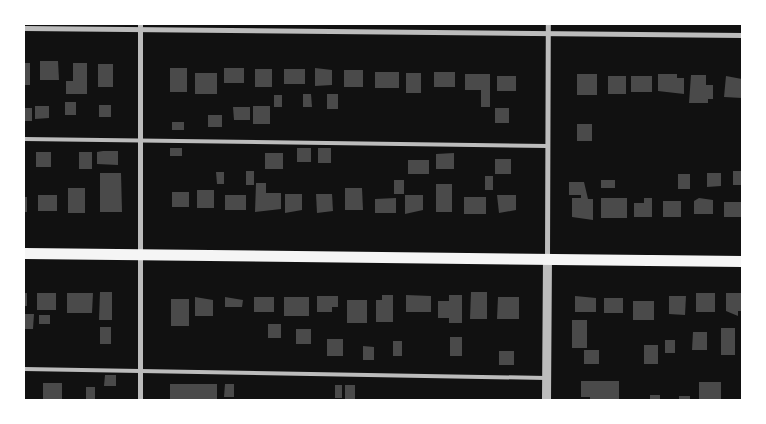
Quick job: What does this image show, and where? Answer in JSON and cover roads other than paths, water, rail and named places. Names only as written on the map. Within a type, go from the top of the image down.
[{"type":"main road","points":[[24,253],[742,261]]},
{"type":"street","points":[[546,400],[548,24]]},
{"type":"street","points":[[140,26],[140,400]]},
{"type":"street","points":[[24,28],[140,26],[742,34]]},
{"type":"lane","points":[[24,139],[548,146]]},
{"type":"lane","points":[[24,369],[546,378]]}]
